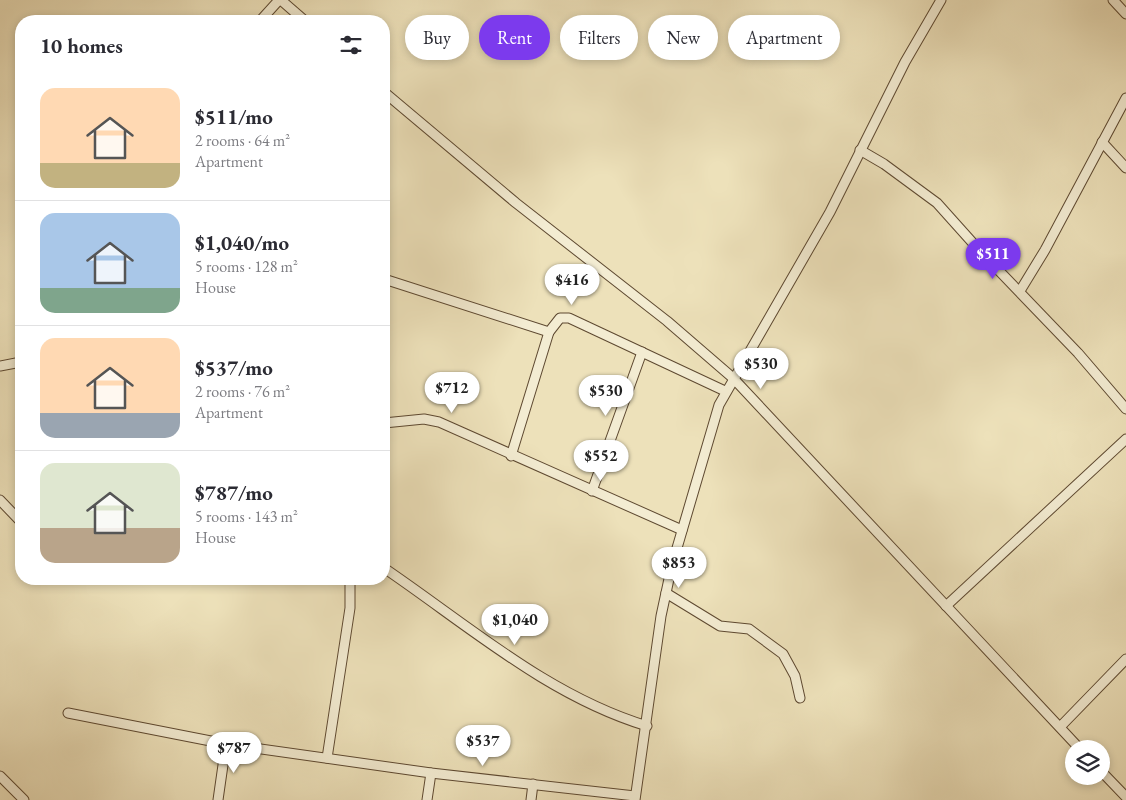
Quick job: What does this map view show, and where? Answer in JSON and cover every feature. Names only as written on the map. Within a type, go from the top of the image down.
[{"type":"street","points":[[266,15],[280,0],[298,15]]},
{"type":"street","points":[[68,713],[226,744],[431,773],[635,798],[666,593],[682,530],[703,465],[719,404],[830,212],[905,62],[941,0]]},
{"type":"street","points":[[1113,0],[1126,14]]},
{"type":"street","points":[[390,97],[501,191],[667,321],[733,378],[1072,740]]},
{"type":"street","points":[[1020,291],[1045,250],[1126,98]]},
{"type":"street","points":[[1102,142],[1126,168]]},
{"type":"street","points":[[860,150],[884,164],[937,203],[980,251],[1020,291],[1126,409]]},
{"type":"street","points":[[390,281],[549,332]]},
{"type":"street","points":[[510,456],[549,332],[560,318],[569,318],[725,391]]},
{"type":"street","points":[[592,491],[642,352]]},
{"type":"street","points":[[0,366],[15,363]]},
{"type":"street","points":[[390,423],[424,419],[439,422],[510,456],[682,530]]},
{"type":"street","points":[[946,606],[1126,439]]},
{"type":"street","points":[[0,500],[15,516]]},
{"type":"street","points":[[390,572],[524,666],[608,712],[647,726]]},
{"type":"street","points":[[327,758],[350,608],[350,585]]},
{"type":"street","points":[[666,593],[720,626],[749,629],[783,654],[793,670],[800,698]]},
{"type":"street","points":[[1060,727],[1126,659]]},
{"type":"street","points":[[218,800],[226,744]]},
{"type":"street","points":[[427,800],[431,773]]},
{"type":"street","points":[[0,776],[24,800]]},
{"type":"street","points":[[1110,781],[1126,798]]},
{"type":"street","points":[[531,800],[533,784]]}]
